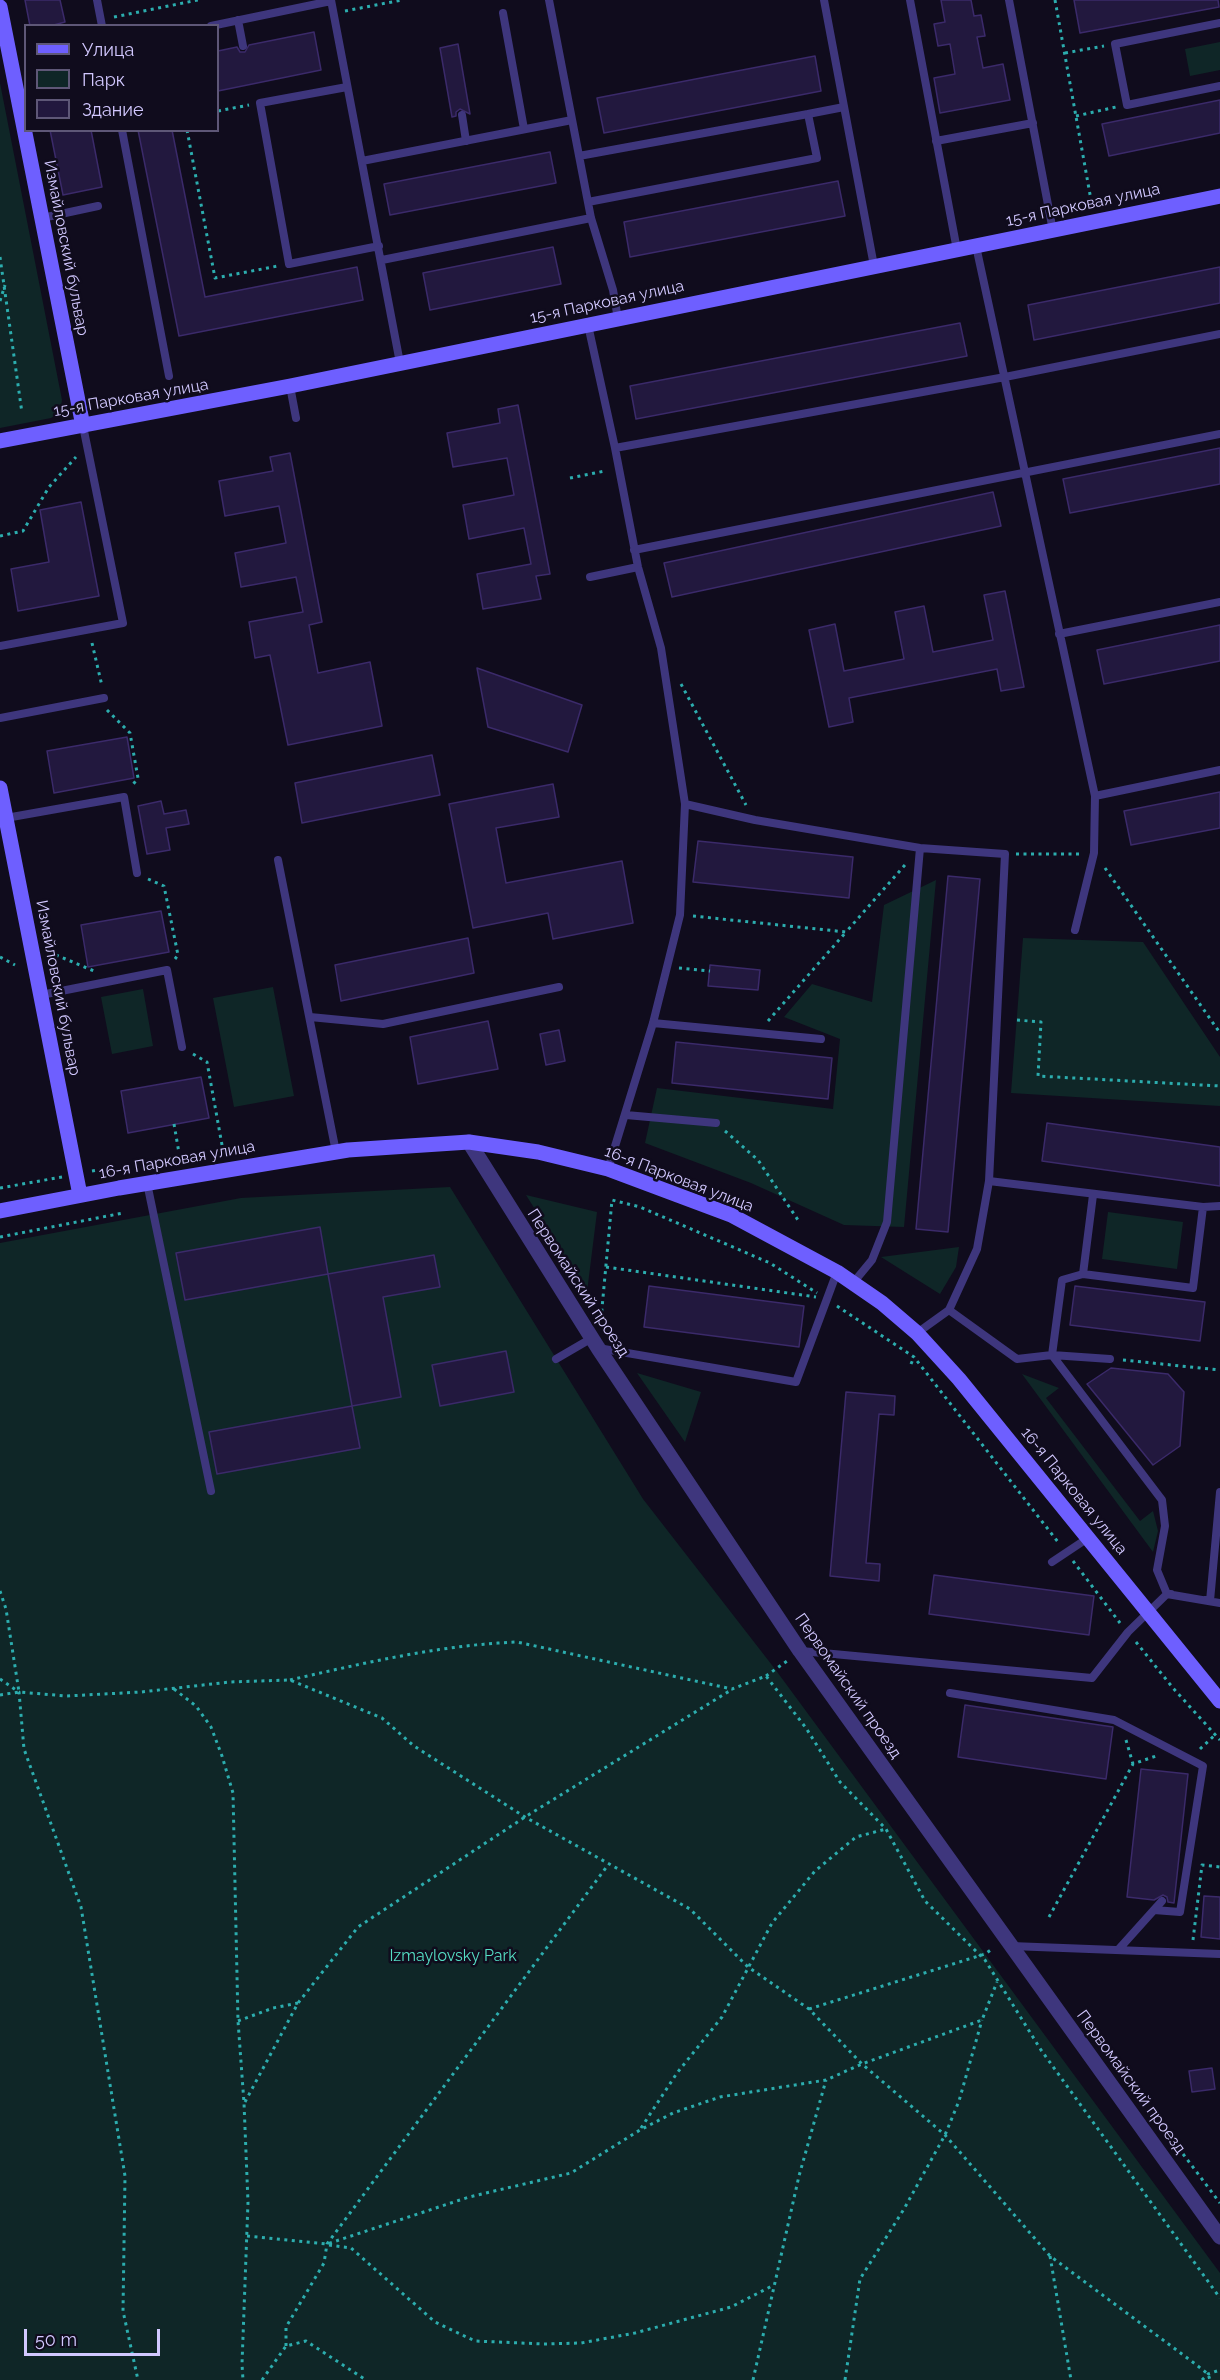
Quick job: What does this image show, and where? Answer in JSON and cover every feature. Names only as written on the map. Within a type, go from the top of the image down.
[{"type":"street","name":"Измайловский бульвар","points":[[0,7],[20,77],[24,103]]},
{"type":"street","name":"Измайловский бульвар","points":[[29,132],[42,218],[82,426]]},
{"type":"street","name":"15-я Парковая улица","points":[[0,441],[290,386],[1220,196]]},
{"type":"street","name":"Измайловский бульвар","points":[[0,788],[80,1195]]},
{"type":"street","name":"16-я Парковая улица","points":[[0,1211],[147,1183],[336,1152],[469,1142],[538,1152],[608,1169],[731,1215],[837,1272],[917,1334],[959,1378],[1220,1701]]},
{"type":"street","name":"Первомайский проезд","points":[[469,1142],[595,1343],[800,1651],[1220,2236]]},
{"type":"lane","points":[[97,0],[101,22]]},
{"type":"lane","points":[[219,24],[331,0],[400,363]]},
{"type":"lane","points":[[549,0],[591,218],[613,290],[618,319]]},
{"type":"lane","points":[[824,0],[874,266]]},
{"type":"lane","points":[[910,0],[957,249]]},
{"type":"lane","points":[[1009,0],[1053,231]]},
{"type":"lane","points":[[502,13],[524,129]]},
{"type":"lane","points":[[238,20],[243,46]]},
{"type":"lane","points":[[1220,23],[1115,44],[1127,105],[1220,86]]},
{"type":"lane","points":[[347,87],[260,103],[290,264],[379,246]]},
{"type":"lane","points":[[579,156],[844,107]]},
{"type":"lane","points":[[588,202],[817,158],[808,114]]},
{"type":"lane","points":[[462,115],[466,141]]},
{"type":"lane","points":[[362,161],[572,120]]},
{"type":"lane","points":[[936,141],[1033,123]]},
{"type":"lane","points":[[122,132],[169,376]]},
{"type":"lane","points":[[42,218],[98,206]]},
{"type":"lane","points":[[382,260],[591,218]]},
{"type":"lane","points":[[976,246],[1095,796],[1094,853],[1075,930]]},
{"type":"lane","points":[[588,325],[615,448],[634,550],[661,648],[684,804],[680,915],[626,1115],[608,1169]]},
{"type":"lane","points":[[615,448],[1005,377],[1220,334]]},
{"type":"lane","points":[[290,386],[296,418]]},
{"type":"lane","points":[[0,646],[123,623],[82,426]]},
{"type":"lane","points":[[634,550],[1220,434]]},
{"type":"lane","points":[[590,577],[638,567]]},
{"type":"lane","points":[[1059,634],[1220,602]]},
{"type":"lane","points":[[0,718],[104,698]]},
{"type":"lane","points":[[1095,796],[1220,770]]},
{"type":"lane","points":[[6,818],[124,797],[137,873]]},
{"type":"lane","points":[[684,804],[755,820],[920,848],[1005,854],[989,1181],[977,1249],[949,1310],[917,1334]]},
{"type":"lane","points":[[853,1283],[872,1260],[887,1222],[920,848]]},
{"type":"lane","points":[[278,860],[336,1152]]},
{"type":"lane","points":[[41,995],[167,970],[182,1047]]},
{"type":"lane","points":[[310,1017],[383,1024],[559,987]]},
{"type":"lane","points":[[652,1023],[821,1039]]},
{"type":"lane","points":[[626,1115],[716,1123]]},
{"type":"lane","points":[[989,1181],[1203,1207],[1220,1206]]},
{"type":"lane","points":[[147,1183],[211,1491]]},
{"type":"lane","points":[[1083,1274],[1093,1195]]},
{"type":"lane","points":[[1167,1593],[1156,1570],[1165,1526],[1162,1500],[1052,1355],[1062,1280],[1083,1274],[1193,1288],[1203,1207]]},
{"type":"lane","points":[[556,1359],[595,1343],[795,1382],[837,1272]]},
{"type":"lane","points":[[949,1310],[1017,1359],[1052,1355],[1110,1359]]},
{"type":"lane","points":[[1209,1601],[1220,1492]]},
{"type":"lane","points":[[1052,1562],[1088,1538]]},
{"type":"lane","points":[[1167,1593],[1220,1603]]},
{"type":"lane","points":[[800,1651],[1092,1678],[1128,1632],[1167,1593]]},
{"type":"lane","points":[[950,1693],[1114,1720],[1203,1766],[1180,1912],[1154,1910]]},
{"type":"lane","points":[[1118,1950],[1162,1901]]},
{"type":"lane","points":[[1010,1946],[1220,1954]]},
{"type":"path","points":[[101,22],[198,0]]},
{"type":"path","points":[[334,13],[402,0]]},
{"type":"path","points":[[1055,0],[1091,200]]},
{"type":"path","points":[[1065,53],[1115,44]]},
{"type":"path","points":[[219,111],[260,103]]},
{"type":"path","points":[[1076,116],[1127,105]]},
{"type":"path","points":[[187,132],[215,278],[290,264]]},
{"type":"path","points":[[0,257],[22,412]]},
{"type":"path","points":[[0,301],[5,284]]},
{"type":"path","points":[[0,536],[23,531],[49,487],[87,445]]},
{"type":"path","points":[[570,478],[619,469]]},
{"type":"path","points":[[89,629],[107,710],[130,733],[138,778],[124,797]]},
{"type":"path","points":[[678,679],[755,820]]},
{"type":"path","points":[[758,1033],[920,848]]},
{"type":"path","points":[[1005,854],[1094,853],[1220,1033]]},
{"type":"path","points":[[137,873],[164,886],[178,955],[167,970]]},
{"type":"path","points":[[680,915],[846,932]]},
{"type":"path","points":[[49,952],[117,980]]},
{"type":"path","points":[[0,957],[15,965]]},
{"type":"path","points":[[666,967],[710,971]]},
{"type":"path","points":[[1017,1020],[1041,1022],[1038,1076],[1220,1086]]},
{"type":"path","points":[[182,1047],[207,1062],[222,1145]]},
{"type":"path","points":[[716,1123],[758,1160],[798,1220]]},
{"type":"path","points":[[174,1124],[179,1153]]},
{"type":"path","points":[[0,1188],[48,1179]]},
{"type":"path","points":[[595,1343],[606,1267],[612,1200],[640,1207],[770,1263],[914,1358],[1128,1632],[1220,1740]]},
{"type":"path","points":[[0,1237],[123,1213]]},
{"type":"path","points":[[606,1267],[826,1299]]},
{"type":"path","points":[[911,1364],[914,1358]]},
{"type":"path","points":[[1110,1359],[1220,1370]]},
{"type":"path","points":[[0,1591],[6,1609],[19,1692],[24,1749],[81,1907],[125,2176],[123,2311],[138,2380]]},
{"type":"path","points":[[0,1695],[19,1692],[67,1696],[141,1692],[230,1682],[290,1680],[387,1658],[489,1643],[517,1642],[732,1689]]},
{"type":"path","points":[[244,2103],[298,2003],[358,1927],[525,1817],[732,1689],[766,1676],[800,1651]]},
{"type":"path","points":[[766,1676],[806,1728],[840,1782],[886,1829],[925,1901],[985,1960],[1041,2050],[1220,2298]]},
{"type":"path","points":[[0,1679],[19,1692]]},
{"type":"path","points":[[290,1680],[382,1718],[414,1746],[525,1817],[690,1909],[748,1967],[809,2009],[862,2064],[945,2135],[1050,2256],[1208,2374],[1210,2380]]},
{"type":"path","points":[[173,1688],[196,1706],[211,1727],[233,1793],[238,2021],[244,2103],[248,2236],[243,2380]]},
{"type":"path","points":[[1190,1759],[1215,1735]]},
{"type":"path","points":[[1049,1917],[1133,1764]]},
{"type":"path","points":[[640,2130],[677,2073],[722,2017],[772,1923],[815,1871],[856,1837],[886,1829]]},
{"type":"path","points":[[262,2380],[286,2346],[286,2327],[324,2263],[327,2244],[608,1865]]},
{"type":"path","points":[[1192,1953],[1202,1865],[1220,1867]]},
{"type":"path","points":[[809,2009],[985,1954]]},
{"type":"path","points":[[845,2380],[860,2279],[904,2210],[945,2135],[959,2101],[982,2020],[997,1982]]},
{"type":"path","points":[[238,2021],[273,2008],[298,2003]]},
{"type":"path","points":[[327,2244],[469,2196],[571,2172],[672,2112],[720,2097],[826,2080],[862,2064],[982,2020]]},
{"type":"path","points":[[753,2380],[799,2176],[826,2080]]},
{"type":"path","points":[[248,2236],[351,2248],[435,2322],[475,2341],[581,2343],[634,2333],[731,2307],[774,2285]]},
{"type":"path","points":[[1050,2256],[1071,2380]]},
{"type":"path","points":[[286,2346],[306,2341],[366,2380]]},
{"type":"path","points":[[1203,2380],[1208,2374],[1220,2370]]},
{"type":"green space","points":[[1220,42],[1220,70],[1190,76],[1185,49]]},
{"type":"green space","points":[[0,83],[62,400],[60,412],[51,418],[0,428]]},
{"type":"green space","points":[[936,880],[904,1227],[844,1225],[751,1183],[645,1143],[657,1088],[833,1109],[840,1039],[784,1017],[812,984],[872,1002],[884,905]]},
{"type":"green space","points":[[1023,938],[1143,942],[1220,1057],[1220,1106],[1011,1093]]},
{"type":"green space","points":[[273,987],[294,1096],[234,1107],[213,998]]},
{"type":"green space","points":[[143,989],[153,1046],[112,1054],[101,997]]},
{"type":"green space","name":"Izmaylovsky Park","points":[[450,1187],[643,1499],[775,1669],[1220,2273],[1220,2380],[0,2380],[0,1243],[241,1198]]},
{"type":"green space","points":[[526,1195],[597,1212],[587,1292]]},
{"type":"green space","points":[[1108,1212],[1183,1222],[1177,1269],[1102,1259]]},
{"type":"green space","points":[[959,1247],[956,1267],[940,1294],[881,1257]]},
{"type":"green space","points":[[637,1373],[701,1392],[685,1442]]},
{"type":"green space","points":[[1022,1374],[1059,1388],[1046,1398],[1140,1521],[1153,1511],[1158,1531],[1153,1552]]},
{"type":"building","points":[[25,0],[60,0],[65,22],[30,24]]},
{"type":"building","points":[[941,0],[971,0],[974,16],[981,15],[985,36],[977,37],[983,68],[1003,64],[1010,100],[940,113],[934,78],[955,74],[950,44],[938,46],[934,24],[945,22]]},
{"type":"building","points":[[1074,0],[1218,0],[1219,7],[1080,33]]},
{"type":"building","points":[[314,32],[321,70],[219,91],[219,51],[237,47],[240,52],[245,52],[249,45]]},
{"type":"building","points":[[458,44],[470,114],[460,109],[456,112],[456,116],[452,117],[440,48]]},
{"type":"building","points":[[815,56],[821,91],[604,133],[597,98]]},
{"type":"building","points":[[1220,100],[1220,133],[1109,156],[1102,124]]},
{"type":"building","points":[[50,132],[91,132],[102,187],[63,195]]},
{"type":"building","points":[[138,132],[172,132],[205,297],[357,267],[363,300],[179,336]]},
{"type":"building","points":[[550,152],[556,183],[390,215],[384,184]]},
{"type":"building","points":[[838,181],[845,216],[630,257],[624,222]]},
{"type":"building","points":[[553,247],[561,284],[430,310],[423,273]]},
{"type":"building","points":[[1220,267],[1220,303],[1034,340],[1028,305]]},
{"type":"building","points":[[960,323],[967,356],[636,419],[630,386]]},
{"type":"building","points":[[518,405],[550,574],[536,576],[541,599],[483,609],[477,574],[531,564],[524,528],[469,539],[463,505],[514,495],[507,458],[453,467],[447,433],[500,423],[498,409]]},
{"type":"building","points":[[1220,448],[1220,484],[1070,513],[1063,479]]},
{"type":"building","points":[[290,453],[322,622],[309,625],[318,673],[370,662],[382,726],[288,745],[270,655],[255,658],[249,622],[303,612],[296,577],[241,587],[235,553],[286,543],[279,506],[225,516],[219,481],[273,471],[270,457]]},
{"type":"building","points":[[993,492],[1001,526],[672,597],[664,563]]},
{"type":"building","points":[[81,502],[99,596],[18,611],[11,569],[49,562],[40,510]]},
{"type":"building","points":[[1005,591],[1024,687],[1001,691],[997,669],[849,698],[853,722],[829,727],[809,630],[835,624],[844,671],[904,659],[895,612],[924,606],[933,652],[993,640],[984,595]]},
{"type":"building","points":[[1220,625],[1220,661],[1104,684],[1097,650]]},
{"type":"building","points":[[477,668],[582,705],[568,752],[488,727]]},
{"type":"building","points":[[127,737],[134,778],[54,793],[47,751]]},
{"type":"building","points":[[432,755],[440,795],[302,823],[295,783]]},
{"type":"building","points":[[553,784],[559,817],[496,828],[506,883],[622,861],[633,923],[553,939],[548,913],[473,928],[449,804]]},
{"type":"building","points":[[1220,792],[1220,828],[1131,845],[1124,811]]},
{"type":"building","points":[[161,801],[164,814],[186,810],[189,824],[166,828],[170,850],[147,854],[138,806]]},
{"type":"building","points":[[698,841],[853,857],[849,898],[693,882]]},
{"type":"building","points":[[948,876],[980,879],[948,1232],[916,1229]]},
{"type":"building","points":[[161,911],[169,952],[88,967],[81,925]]},
{"type":"building","points":[[468,938],[474,973],[341,1001],[335,965]]},
{"type":"building","points":[[710,965],[760,970],[758,990],[708,986]]},
{"type":"building","points":[[488,1021],[498,1069],[418,1084],[410,1037]]},
{"type":"building","points":[[559,1030],[565,1061],[546,1065],[540,1034]]},
{"type":"building","points":[[676,1042],[832,1058],[828,1099],[672,1083]]},
{"type":"building","points":[[201,1077],[209,1118],[128,1133],[121,1091]]},
{"type":"building","points":[[1047,1123],[1220,1147],[1220,1186],[1042,1161]]},
{"type":"building","points":[[320,1227],[328,1274],[185,1300],[176,1253]]},
{"type":"building","points":[[434,1255],[440,1287],[383,1297],[401,1397],[352,1406],[328,1274]]},
{"type":"building","points":[[649,1286],[804,1306],[799,1347],[644,1327]]},
{"type":"building","points":[[1075,1286],[1205,1302],[1200,1341],[1070,1325]]},
{"type":"building","points":[[506,1351],[514,1392],[440,1406],[432,1365]]},
{"type":"building","points":[[1111,1368],[1168,1374],[1184,1392],[1180,1446],[1153,1465],[1087,1384]]},
{"type":"building","points":[[846,1392],[895,1396],[894,1415],[879,1414],[866,1563],[880,1564],[879,1581],[830,1576]]},
{"type":"building","points":[[352,1406],[360,1448],[217,1474],[209,1432]]},
{"type":"building","points":[[934,1575],[1094,1596],[1089,1635],[929,1614]]},
{"type":"building","points":[[965,1705],[1113,1727],[1106,1779],[958,1757]]},
{"type":"building","points":[[1141,1769],[1188,1774],[1174,1903],[1168,1902],[1167,1897],[1163,1895],[1154,1900],[1127,1897]]},
{"type":"building","points":[[1204,1896],[1220,1897],[1220,1939],[1201,1937]]},
{"type":"building","points":[[1212,2068],[1215,2089],[1192,2092],[1189,2071]]}]
